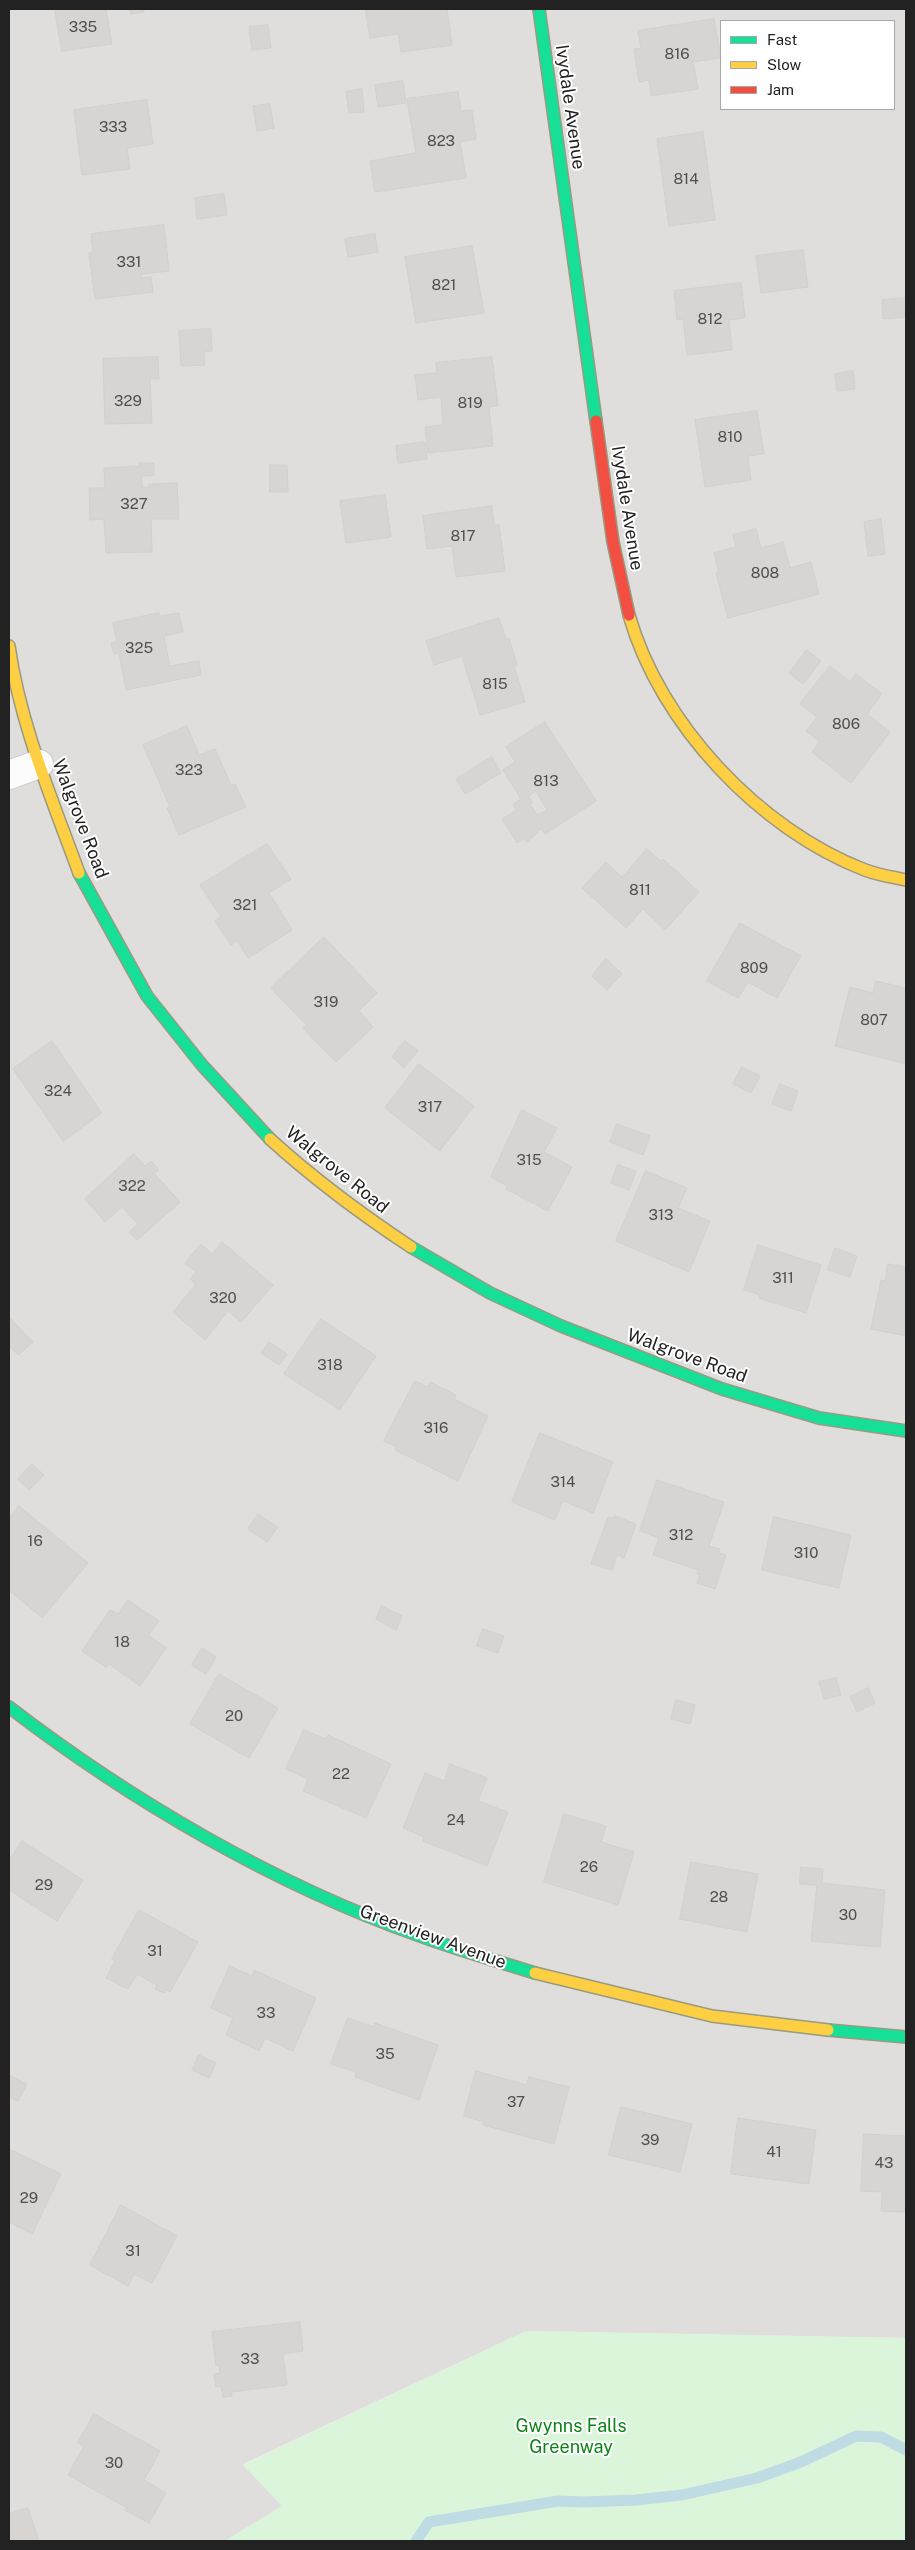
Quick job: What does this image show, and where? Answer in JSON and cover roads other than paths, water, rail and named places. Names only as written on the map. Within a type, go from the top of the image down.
[{"type":"street","name":"Ivydale Avenue","points":[[539,9],[613,542],[625,599],[643,654],[664,697],[691,739],[740,791],[794,830],[860,868],[906,880]]},
{"type":"street","name":"Walgrove Road","points":[[9,646],[13,674],[40,764],[80,876],[147,996],[202,1065],[256,1126],[312,1177],[361,1214],[423,1255],[490,1293],[561,1326],[722,1389],[819,1418],[906,1431]]},
{"type":"street","points":[[9,775],[40,764]]},
{"type":"street","name":"Greenview Avenue","points":[[9,1707],[60,1746],[163,1812],[293,1883],[419,1936],[551,1978],[712,2016],[840,2032],[906,2037]]},
{"type":"waterway","points":[[416,2541],[429,2522],[558,2501],[636,2500],[682,2495],[757,2478],[801,2462],[856,2436],[881,2437],[906,2450]]},
{"type":"park label","name":"Gwynns Falls Greenway","points":[[571,2436]]}]
